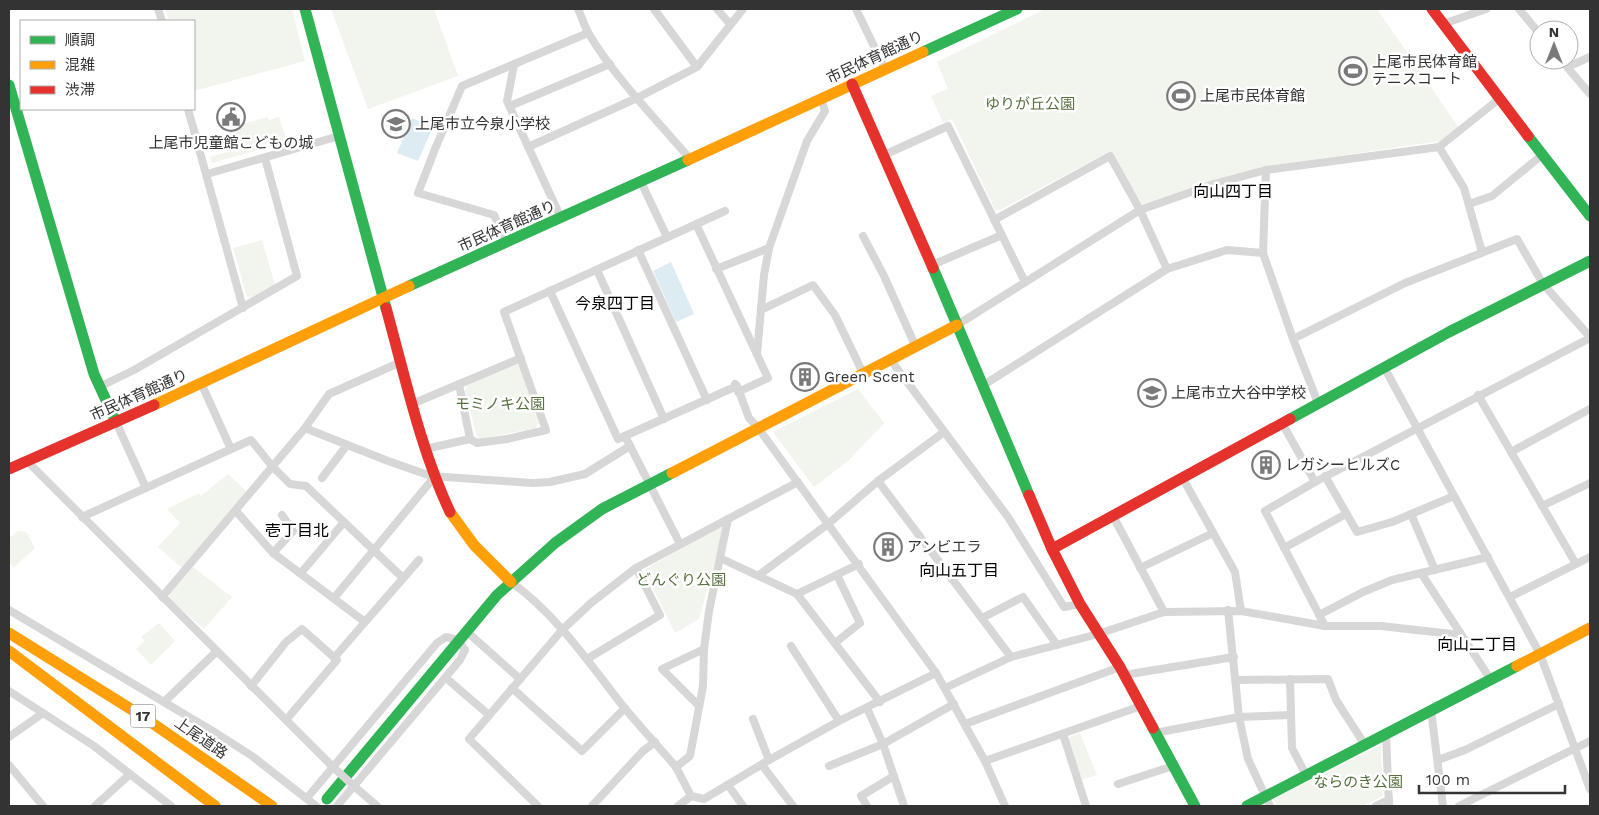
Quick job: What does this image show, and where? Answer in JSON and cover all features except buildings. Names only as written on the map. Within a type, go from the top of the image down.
[{"type":"main road","points":[[305,9],[433,476],[451,513],[474,545],[511,582]]},
{"type":"main road","points":[[1432,9],[1542,156],[1590,216]]},
{"type":"main road","name":"市民体育館通り","points":[[9,469],[641,182],[1009,10]]},
{"type":"main road","points":[[852,84],[932,264],[1052,549],[1080,604],[1122,671],[1195,806]]},
{"type":"main road","points":[[9,85],[54,242],[99,387],[116,422]]},
{"type":"main road","points":[[1052,549],[1449,332],[1590,260]]},
{"type":"main road","points":[[327,799],[462,636],[511,582],[555,543],[602,509],[759,429],[957,324]]},
{"type":"main road","points":[[1247,806],[1268,802],[1306,775],[1590,628]]},
{"type":"main road","name":"上尾道路","points":[[9,633],[132,709],[272,806]]},
{"type":"main road","name":"17","points":[[9,651],[215,806]]},
{"type":"street","points":[[578,9],[588,33],[610,64],[690,159]]},
{"type":"street","points":[[654,9],[697,67]]},
{"type":"street","points":[[718,9],[730,24]]},
{"type":"street","points":[[528,147],[637,98],[697,67],[743,9]]},
{"type":"street","points":[[856,9],[886,69]]},
{"type":"street","points":[[1443,24],[1486,9]]},
{"type":"street","points":[[1519,9],[1529,22]]},
{"type":"street","points":[[507,243],[494,215],[418,193],[462,86],[588,33]]},
{"type":"street","points":[[510,106],[610,64]]},
{"type":"street","points":[[514,65],[507,101],[561,218]]},
{"type":"street","points":[[1569,70],[1590,94]]},
{"type":"street","points":[[757,354],[769,248],[807,141],[825,111],[821,99]]},
{"type":"street","points":[[957,324],[1140,210],[1214,184],[1266,170],[1439,146],[1499,99]]},
{"type":"street","points":[[188,110],[243,308]]},
{"type":"street","points":[[884,156],[948,126],[1025,282]]},
{"type":"street","points":[[206,174],[340,136]]},
{"type":"street","points":[[1439,146],[1464,188],[1482,252]]},
{"type":"street","points":[[994,220],[1110,156],[1140,210],[1168,269]]},
{"type":"street","points":[[1469,204],[1492,196],[1542,156]]},
{"type":"street","points":[[99,387],[134,370],[297,276],[264,158]]},
{"type":"street","points":[[1266,170],[1263,253],[1318,403]]},
{"type":"street","points":[[641,182],[667,237]]},
{"type":"street","points":[[426,449],[470,439],[477,443],[507,439],[546,430],[504,312],[724,211]]},
{"type":"street","points":[[550,291],[618,439],[736,387],[768,378],[696,224]]},
{"type":"street","points":[[932,264],[1002,235]]},
{"type":"street","points":[[863,236],[884,276],[915,345]]},
{"type":"street","points":[[1293,339],[1405,283],[1517,239],[1543,284],[1590,337],[1325,476],[1265,511],[1325,626]]},
{"type":"street","points":[[716,269],[769,248]]},
{"type":"street","points":[[638,250],[707,400]]},
{"type":"street","points":[[982,386],[1168,269],[1227,250],[1263,253]]},
{"type":"street","points":[[597,270],[664,419]]},
{"type":"street","points":[[761,310],[812,285],[835,315],[863,373]]},
{"type":"street","points":[[412,404],[521,358]]},
{"type":"street","points":[[890,359],[1008,518],[1064,607],[1080,604]]},
{"type":"street","points":[[162,597],[306,428],[329,394],[401,362]]},
{"type":"street","points":[[1384,368],[1540,654],[1590,789]]},
{"type":"street","points":[[201,382],[231,449]]},
{"type":"street","points":[[459,384],[470,439]]},
{"type":"street","points":[[736,387],[749,418],[859,564],[936,673],[985,761],[1005,806]]},
{"type":"street","points":[[1478,395],[1576,564]]},
{"type":"street","points":[[1511,452],[1590,409]]},
{"type":"street","points":[[116,422],[146,488]]},
{"type":"street","points":[[1282,423],[1315,482]]},
{"type":"street","points":[[306,428],[433,476],[533,482],[550,482],[585,474],[630,446]]},
{"type":"street","points":[[759,575],[828,524],[878,481],[944,432]]},
{"type":"street","points":[[625,436],[680,544]]},
{"type":"street","points":[[82,517],[251,440],[272,466],[290,484],[306,486],[403,578]]},
{"type":"street","points":[[322,478],[347,445]]},
{"type":"street","points":[[26,461],[216,652],[334,768],[376,806]]},
{"type":"street","points":[[334,598],[431,481],[433,476]]},
{"type":"street","points":[[1325,476],[1357,532],[1411,514],[1454,496]]},
{"type":"street","points":[[1182,477],[1235,572],[1241,611]]},
{"type":"street","points":[[878,481],[1011,657]]},
{"type":"street","points":[[538,806],[469,739],[562,630],[591,603],[636,568],[798,482]]},
{"type":"street","points":[[1542,506],[1590,483]]},
{"type":"street","points":[[236,511],[273,553],[365,622]]},
{"type":"street","points":[[273,553],[292,531],[282,514]]},
{"type":"street","points":[[1284,548],[1346,514]]},
{"type":"street","points":[[1411,514],[1435,570]]},
{"type":"street","points":[[1113,516],[1164,612]]},
{"type":"street","points":[[676,767],[690,756],[703,686],[704,649],[709,611],[728,519]]},
{"type":"street","points":[[301,573],[344,522]]},
{"type":"street","points":[[1140,568],[1213,533]]},
{"type":"street","points":[[1319,615],[1363,592],[1392,580],[1488,557]]},
{"type":"street","points":[[1510,597],[1590,557]]},
{"type":"street","points":[[720,558],[797,594],[880,702]]},
{"type":"street","points":[[286,720],[336,660],[334,658],[419,560]]},
{"type":"street","points":[[797,594],[859,564]]},
{"type":"street","points":[[587,659],[660,615],[636,568]]},
{"type":"street","points":[[1421,573],[1490,680]]},
{"type":"street","points":[[835,643],[860,623],[837,575]]},
{"type":"street","points":[[511,582],[523,591],[562,630],[587,659],[625,708],[676,767],[691,796],[704,800],[766,762],[840,721],[936,673]]},
{"type":"street","points":[[982,618],[1023,597],[1057,645]]},
{"type":"street","points":[[9,610],[252,756],[316,806]]},
{"type":"street","points":[[1228,610],[1239,717],[1248,759],[1268,802]]},
{"type":"street","points":[[945,688],[1011,657],[1098,634],[1164,612],[1241,611],[1325,626],[1381,626],[1461,635]]},
{"type":"street","points":[[251,686],[286,642],[302,629],[334,658]]},
{"type":"street","points":[[308,798],[437,643],[446,637],[462,636],[520,679]]},
{"type":"street","points":[[337,806],[355,787],[460,660],[465,650],[462,636]]},
{"type":"street","points":[[791,646],[840,721]]},
{"type":"street","points":[[699,706],[662,669],[704,649]]},
{"type":"street","points":[[164,702],[216,652]]},
{"type":"street","points":[[965,724],[1122,671],[1234,657]]},
{"type":"street","points":[[446,678],[489,715]]},
{"type":"street","points":[[1290,679],[1292,748],[1306,775]]},
{"type":"street","points":[[1236,680],[1328,679],[1336,700],[1365,745]]},
{"type":"street","points":[[512,688],[582,751],[625,708]]},
{"type":"street","points":[[9,691],[94,746],[171,806]]},
{"type":"street","points":[[828,766],[883,744],[954,704]]},
{"type":"street","points":[[1438,760],[1465,750],[1559,704]]},
{"type":"street","points":[[985,761],[1140,706]]},
{"type":"street","points":[[867,708],[883,744],[904,806]]},
{"type":"street","points":[[1431,710],[1443,806]]},
{"type":"street","points":[[9,738],[43,712]]},
{"type":"street","points":[[1154,733],[1239,717],[1291,716]]},
{"type":"street","points":[[752,719],[766,762],[793,806]]},
{"type":"street","points":[[1063,734],[1086,806]]},
{"type":"street","points":[[1376,806],[1389,803],[1386,734]]},
{"type":"street","points":[[1458,806],[1590,741]]},
{"type":"street","points":[[592,806],[643,751],[655,742]]},
{"type":"street","points":[[9,765],[42,806]]},
{"type":"street","points":[[1118,784],[1173,766]]},
{"type":"street","points":[[95,806],[130,774]]},
{"type":"street","points":[[867,806],[861,796],[894,776]]},
{"type":"street","points":[[728,785],[743,806]]},
{"type":"street","points":[[682,805],[691,796]]},
{"type":"green space","points":[[165,9],[292,9],[305,61],[195,91],[195,20],[169,20]]},
{"type":"green space","points":[[331,9],[434,9],[458,76],[368,109]]},
{"type":"green space","name":"ゆりが丘公園","points":[[1045,9],[1377,9],[1459,128],[1440,141],[1261,167],[1142,205],[1110,151],[1000,210],[995,210],[952,119],[943,123],[931,96],[948,89],[937,62]]},
{"type":"green space","points":[[268,117],[269,120],[279,117],[287,142],[212,163],[210,157],[234,150],[228,128]]},
{"type":"green space","points":[[262,240],[275,285],[251,298],[247,297],[233,248]]},
{"type":"green space","name":"モミノキ公園","points":[[515,364],[520,365],[539,423],[536,428],[480,439],[477,437],[465,391],[467,385]]},
{"type":"green space","points":[[858,389],[884,423],[848,461],[814,487],[773,432]]},
{"type":"green space","points":[[228,474],[247,492],[183,569],[158,547],[180,523],[167,509],[199,493],[201,496]]},
{"type":"green space","name":"どんぐり公園","points":[[719,526],[724,530],[699,619],[675,633],[644,570]]},
{"type":"green space","points":[[18,531],[26,532],[35,548],[13,568],[9,561],[9,538]]},
{"type":"green space","points":[[193,567],[232,597],[204,629],[170,599],[169,595]]},
{"type":"green space","points":[[159,623],[175,641],[151,665],[136,649],[145,641],[141,637]]},
{"type":"green space","points":[[1080,733],[1097,775],[1081,780],[1067,740],[1069,737]]},
{"type":"green space","name":"ならのき公園","points":[[1381,745],[1383,796],[1362,806],[1277,806],[1273,799]]},
{"type":"shaded area","points":[[412,118],[433,127],[418,161],[397,153]]},
{"type":"shaded area","points":[[671,262],[694,314],[676,322],[653,271]]},
{"type":"traffic: fast","points":[[305,9],[386,308]]},
{"type":"traffic: fast","points":[[923,52],[1017,9]]},
{"type":"traffic: fast","points":[[9,85],[94,374],[116,422]]},
{"type":"traffic: fast","points":[[1528,136],[1590,216]]},
{"type":"traffic: fast","points":[[409,286],[688,160]]},
{"type":"traffic: fast","points":[[1290,419],[1449,332],[1590,261]]},
{"type":"traffic: fast","points":[[933,268],[1029,495]]},
{"type":"traffic: fast","points":[[327,799],[497,595],[555,543],[602,509],[672,473]]},
{"type":"traffic: fast","points":[[1247,806],[1517,666]]},
{"type":"traffic: fast","points":[[1153,728],[1195,806]]},
{"type":"traffic: slow","points":[[688,160],[923,52]]},
{"type":"traffic: slow","points":[[154,405],[409,286]]},
{"type":"traffic: slow","points":[[672,473],[957,325]]},
{"type":"traffic: slow","points":[[450,512],[474,545],[511,582]]},
{"type":"traffic: slow","points":[[1517,666],[1590,628]]},
{"type":"traffic: slow","points":[[9,633],[142,716],[272,806]]},
{"type":"traffic: slow","points":[[9,651],[215,806]]},
{"type":"traffic: jam","points":[[1432,9],[1528,136]]},
{"type":"traffic: jam","points":[[852,84],[933,268]]},
{"type":"traffic: jam","points":[[386,308],[430,463],[450,512]]},
{"type":"traffic: jam","points":[[9,469],[154,405]]},
{"type":"traffic: jam","points":[[1052,549],[1290,419]]},
{"type":"traffic: jam","points":[[1029,495],[1052,549],[1080,604],[1120,667],[1153,728]]},
{"type":"place","name":"上尾市民体育館 テニスコート","points":[[1353,71]]},
{"type":"place","name":"上尾市民体育館","points":[[1181,96]]},
{"type":"place","name":"上尾市児童館こどもの城","points":[[231,117]]},
{"type":"place","name":"上尾市立今泉小学校","points":[[396,124]]},
{"type":"place","name":"Green Scent","points":[[805,377]]},
{"type":"place","name":"上尾市立大谷中学校","points":[[1152,393]]},
{"type":"place","name":"レガシーヒルズC","points":[[1266,465]]},
{"type":"place","name":"アンビエラ","points":[[888,547]]},
{"type":"district","name":"向山四丁目","points":[[1233,191]]},
{"type":"district","name":"今泉四丁目","points":[[615,303]]},
{"type":"district","name":"壱丁目北","points":[[297,530]]},
{"type":"district","name":"向山五丁目","points":[[959,570]]},
{"type":"district","name":"向山二丁目","points":[[1477,644]]}]
